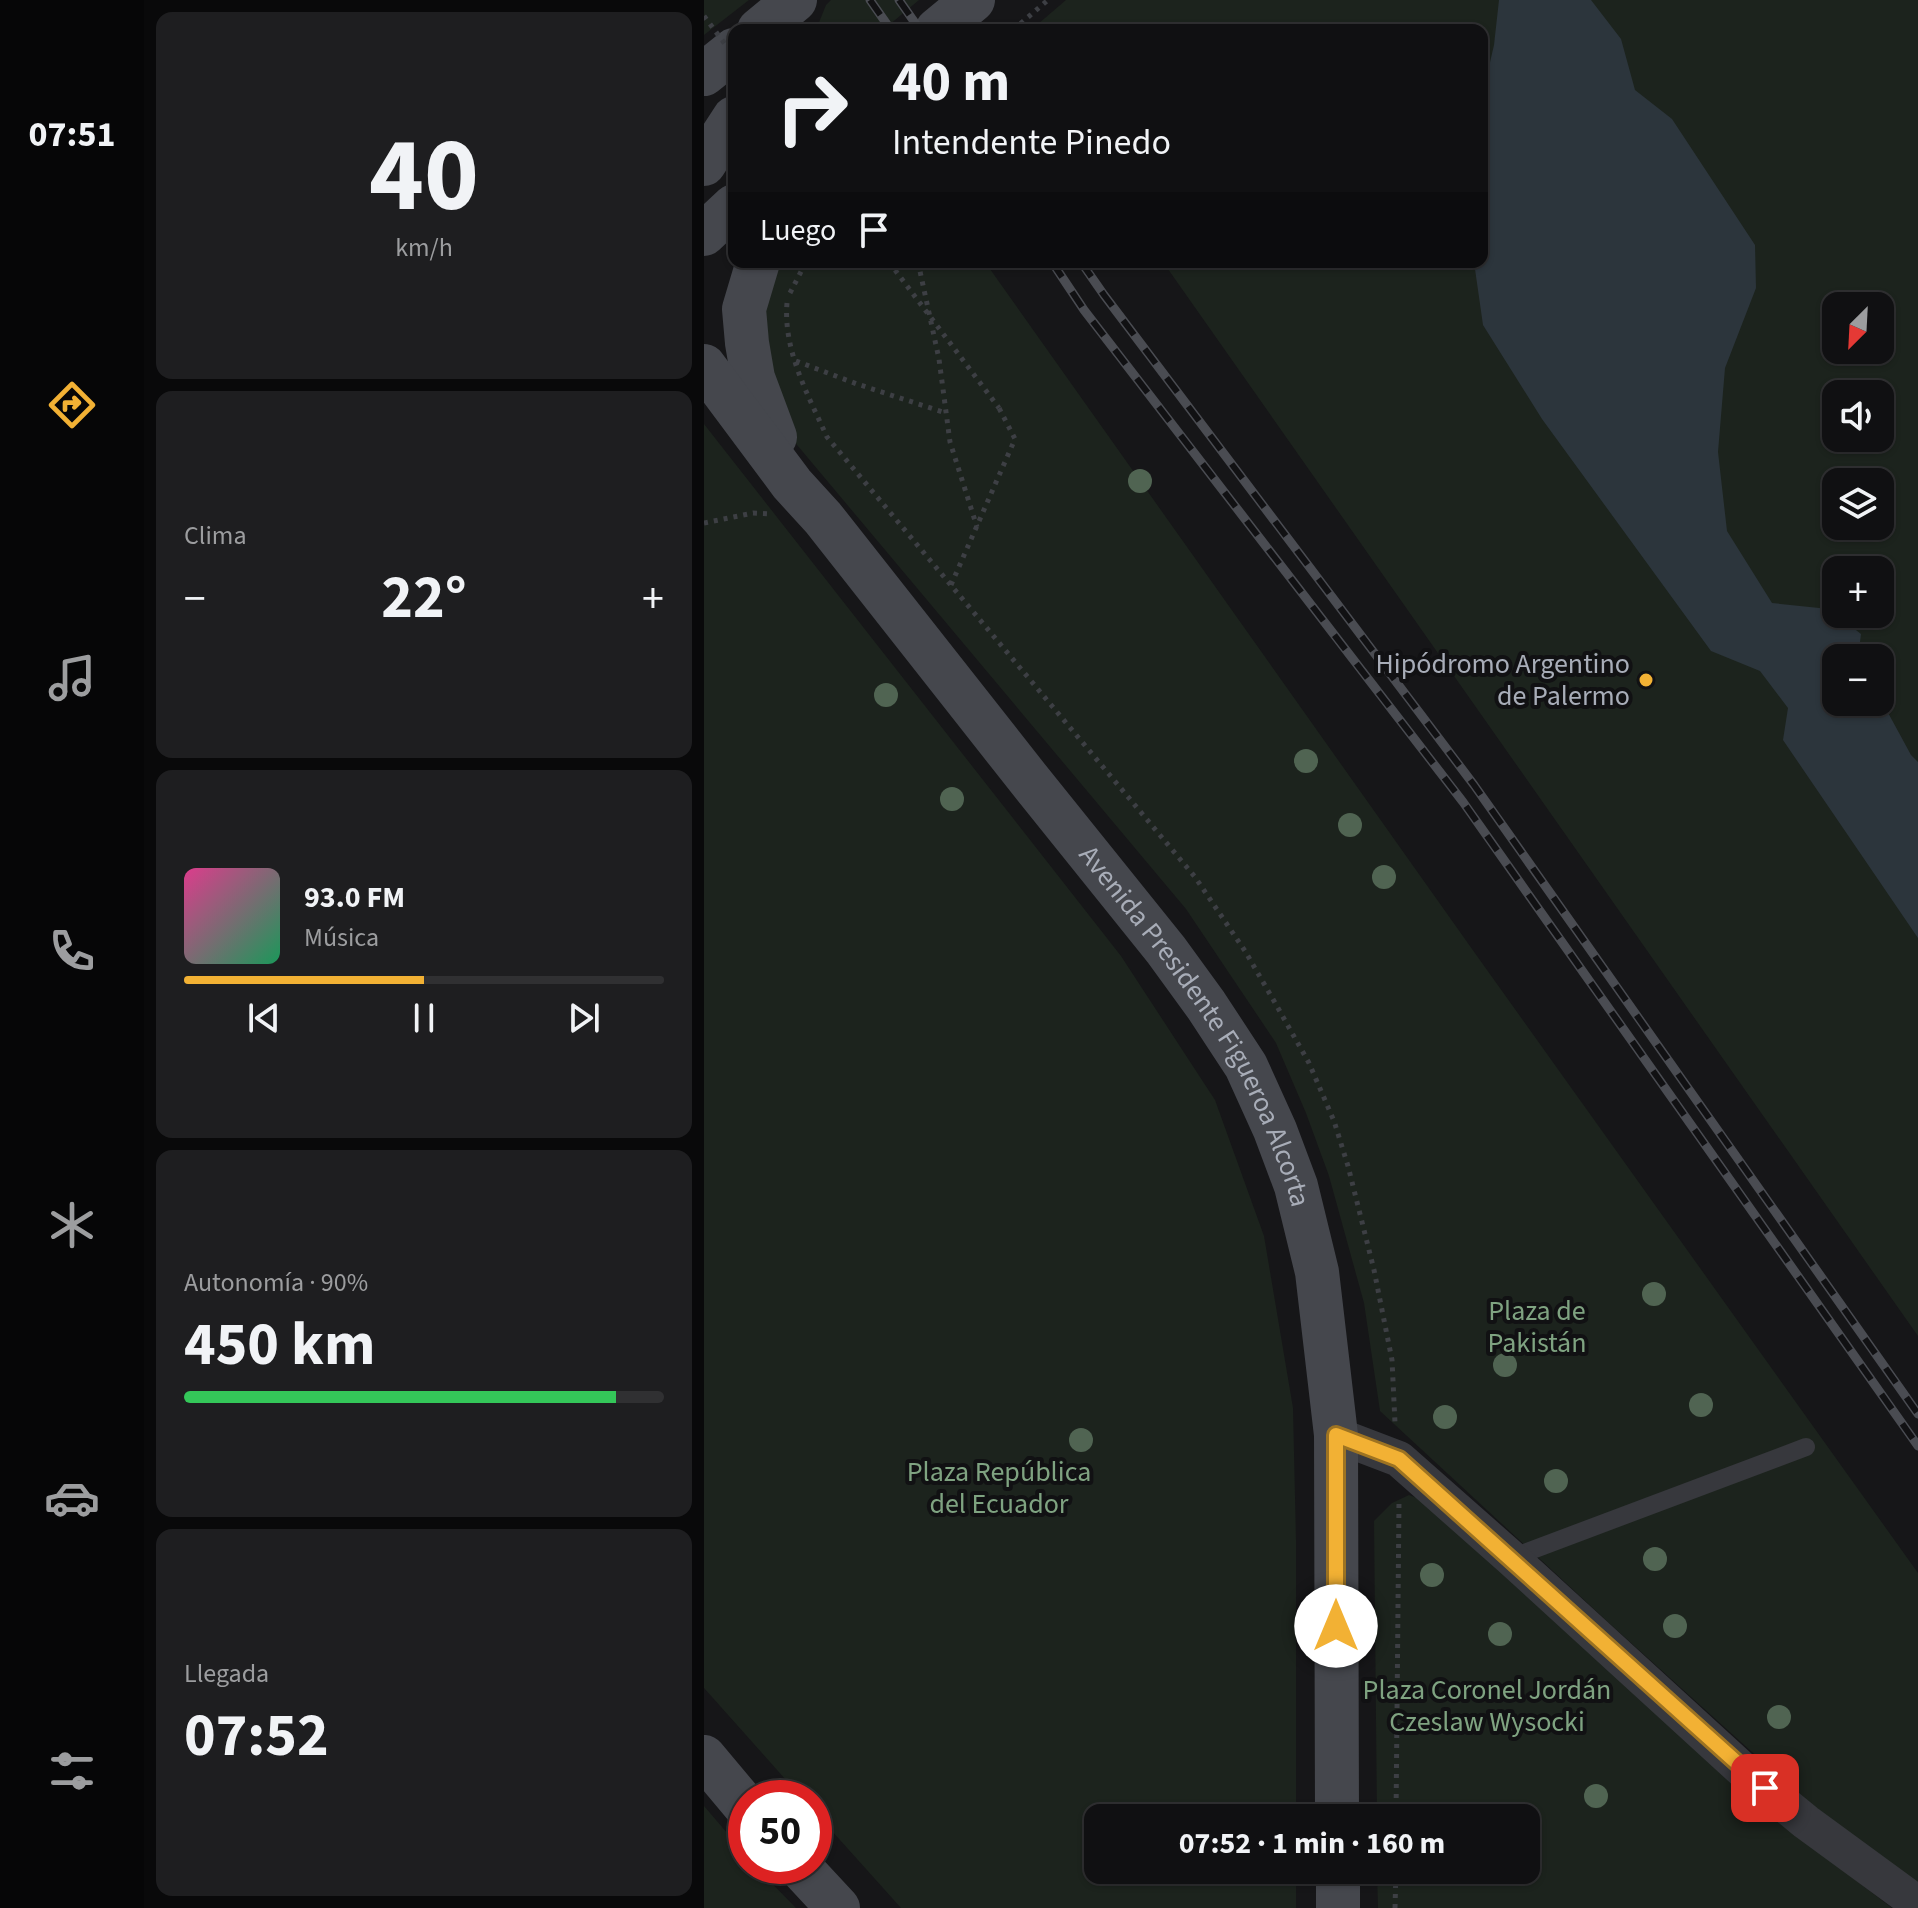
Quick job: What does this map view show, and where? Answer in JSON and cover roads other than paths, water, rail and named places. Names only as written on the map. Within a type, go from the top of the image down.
[{"type":"main road","points":[[767,24],[798,0]]},
{"type":"main road","points":[[788,24],[798,0]]},
{"type":"main road","points":[[944,24],[973,0]]},
{"type":"main road","points":[[704,74],[728,57]]},
{"type":"main road","points":[[704,164],[728,127]]},
{"type":"main road","points":[[704,234],[728,212]]},
{"type":"main road","points":[[756,268],[744,309],[747,343],[753,378],[792,484]]},
{"type":"main road","name":"Avenida Presidente Figueroa Alcorta","points":[[704,366],[792,484],[823,518],[1166,950],[1246,1066],[1275,1130],[1296,1186],[1317,1272],[1336,1435],[1337,1804]]},
{"type":"main road","points":[[704,1757],[728,1786]]},
{"type":"main road","points":[[816,1884],[838,1908]]},
{"type":"main road","points":[[1338,1884],[1338,1908]]},
{"type":"street","points":[[1336,1435],[1399,1459],[1745,1772],[1806,1822],[1918,1904]]},
{"type":"lane","points":[[1511,1558],[1806,1447]]},
{"type":"railway","points":[[870,0],[887,24]]},
{"type":"railway","points":[[899,0],[916,24]]},
{"type":"railway","points":[[1056,268],[1084,310],[1463,802],[1918,1446]]},
{"type":"railway","points":[[1085,268],[1474,785],[1918,1414]]},
{"type":"place","name":"Hipódromo Argentino de Palermo","points":[[1646,680]]},
{"type":"park label","name":"Plaza de Pakistán","points":[[1537,1327]]},
{"type":"park label","name":"Plaza República del Ecuador","points":[[999,1488]]},
{"type":"park label","name":"Plaza Coronel Jordán Czeslaw Wysocki","points":[[1487,1706]]}]
